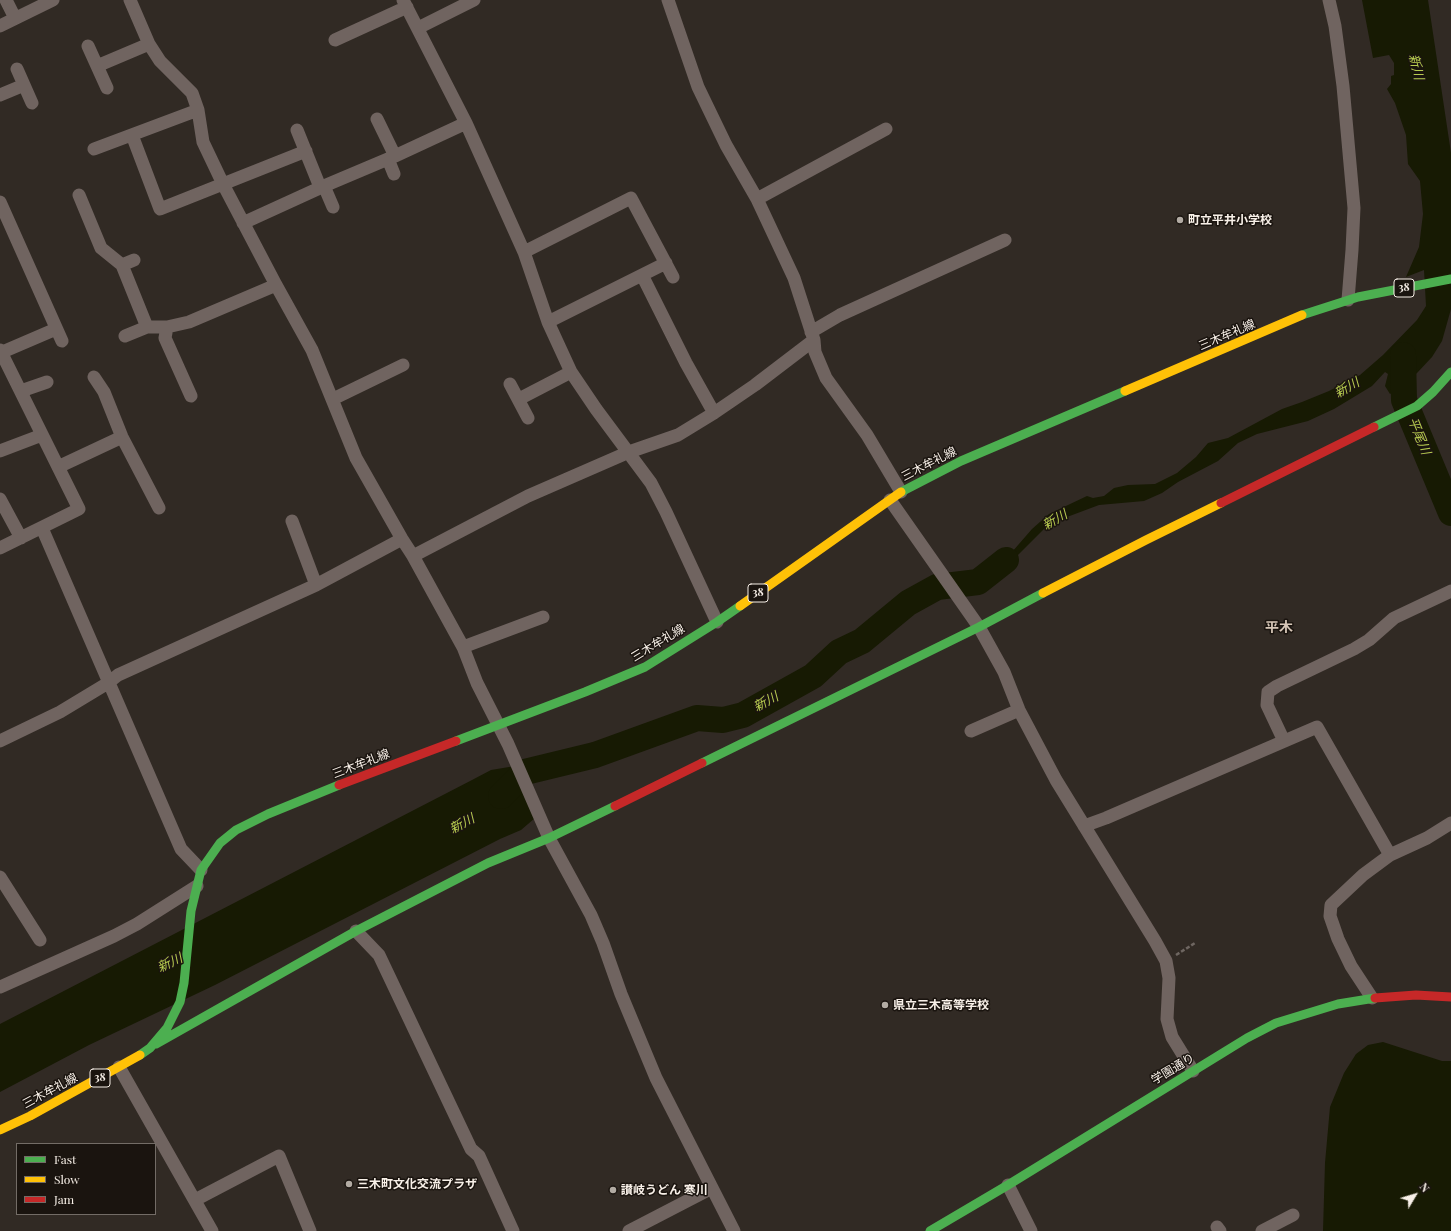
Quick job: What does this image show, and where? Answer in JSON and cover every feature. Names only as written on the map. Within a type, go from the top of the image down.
[{"type":"street","points":[[6,0],[15,18]]},
{"type":"street","points":[[0,26],[53,0]]},
{"type":"street","points":[[130,0],[149,44],[160,61],[192,93],[198,110],[203,142],[223,184],[242,223],[312,350],[356,458],[413,556],[463,647],[477,683],[508,744],[549,838],[591,914],[621,994],[656,1078],[734,1231]]},
{"type":"street","points":[[418,28],[474,0]]},
{"type":"street","points":[[668,0],[698,87],[726,144],[757,199],[794,278],[813,336],[815,352],[826,378],[867,435],[901,492]]},
{"type":"street","points":[[1329,0],[1335,26],[1343,86],[1354,208],[1352,250],[1353,298]]},
{"type":"street","points":[[336,40],[405,3],[466,123],[524,252],[548,322],[572,372],[596,409],[651,482],[716,622]]},
{"type":"street","points":[[97,66],[149,44]]},
{"type":"street","points":[[88,46],[107,88]]},
{"type":"street","points":[[17,69],[32,103]]},
{"type":"street","points":[[0,95],[24,85]]},
{"type":"street","points":[[94,149],[198,110]]},
{"type":"street","points":[[377,119],[392,158],[394,174]]},
{"type":"street","points":[[242,223],[322,187],[392,158],[466,123]]},
{"type":"street","points":[[757,199],[886,129]]},
{"type":"street","points":[[297,130],[322,187],[333,207]]},
{"type":"street","points":[[132,135],[160,209],[306,151]]},
{"type":"street","points":[[79,195],[101,248],[128,262],[147,327]]},
{"type":"street","points":[[524,252],[631,198],[673,277]]},
{"type":"street","points":[[0,202],[62,341]]},
{"type":"street","points":[[413,556],[528,496],[629,452],[678,436],[755,385],[840,315],[1005,240]]},
{"type":"street","points":[[548,322],[666,263]]},
{"type":"street","points":[[642,275],[686,363],[714,413]]},
{"type":"street","name":"三木牟礼線","points":[[0,1130],[30,1116],[135,1059],[150,1048],[167,1028],[180,1002],[184,983],[191,911],[201,870],[220,843],[236,830],[310,796],[585,692],[645,667],[716,622],[901,492],[961,461],[1310,312],[1353,298],[1451,279]]},
{"type":"street","points":[[125,336],[147,327],[167,327],[189,322],[276,285]]},
{"type":"street","points":[[167,327],[165,338],[191,396]]},
{"type":"street","points":[[0,548],[79,509],[0,352],[56,329]]},
{"type":"street","points":[[333,399],[403,365]]},
{"type":"street","points":[[519,399],[572,372]]},
{"type":"street","points":[[150,1048],[177,1031],[356,931],[488,863],[549,838],[976,622],[1279,475],[1396,415],[1417,406],[1451,372]]},
{"type":"street","points":[[94,377],[104,392],[122,437],[159,508]]},
{"type":"street","points":[[20,392],[47,382]]},
{"type":"street","points":[[510,384],[528,418]]},
{"type":"street","points":[[0,451],[42,435]]},
{"type":"street","points":[[58,466],[122,437]]},
{"type":"street","points":[[0,500],[21,538]]},
{"type":"street","points":[[890,500],[976,622],[1004,672],[1019,710],[1056,780],[1166,961],[1169,978],[1167,1019],[1172,1037],[1193,1071]]},
{"type":"street","points":[[292,521],[316,585]]},
{"type":"street","points":[[42,528],[181,849],[201,870]]},
{"type":"street","points":[[0,741],[60,712],[108,683],[118,675],[316,585],[402,539]]},
{"type":"street","points":[[1284,742],[1267,705],[1268,692],[1276,686],[1354,649],[1370,640],[1394,618],[1451,591]]},
{"type":"street","points":[[463,647],[543,617]]},
{"type":"street","points":[[971,731],[1019,710]]},
{"type":"street","points":[[1084,826],[1106,818],[1317,727],[1390,855]]},
{"type":"street","points":[[1372,998],[1351,966],[1338,939],[1330,916],[1331,905],[1363,875],[1390,855],[1427,838],[1451,823]]},
{"type":"street","points":[[0,877],[4,891],[40,940]]},
{"type":"street","points":[[0,987],[114,936],[137,924],[196,886]]},
{"type":"street","points":[[356,931],[379,954],[471,1149],[479,1156],[513,1231]]},
{"type":"street","name":"学園通り","points":[[930,1231],[947,1227],[1008,1185],[1247,1038],[1276,1023],[1338,1004],[1372,998],[1416,995],[1451,997]]},
{"type":"street","points":[[120,1067],[212,1231]]},
{"type":"street","points":[[195,1200],[279,1156],[310,1231]]},
{"type":"street","points":[[1008,1185],[1031,1231]]},
{"type":"street","points":[[629,1231],[712,1188]]},
{"type":"street","points":[[1262,1231],[1293,1215]]},
{"type":"path","points":[[1166,961],[1195,943]]},
{"type":"water","points":[[1362,0],[1428,0],[1451,153],[1451,309],[1442,341],[1432,357],[1417,373],[1390,394],[1385,386],[1388,374],[1385,372],[1372,386],[1334,409],[1308,421],[1257,434],[1238,443],[1218,461],[1178,482],[1162,493],[1144,501],[1099,505],[1059,520],[1046,527],[1018,555],[982,581],[977,582],[1012,552],[1032,529],[1049,514],[1087,496],[1093,498],[1104,496],[1114,488],[1128,485],[1155,484],[1177,473],[1196,457],[1208,443],[1228,438],[1282,409],[1329,391],[1360,375],[1383,355],[1417,320],[1426,306],[1424,270],[1406,277],[1419,247],[1423,214],[1420,181],[1408,164],[1406,135],[1395,103],[1387,89],[1391,84],[1391,76],[1394,75],[1394,63],[1389,55],[1373,58]]},
{"type":"water","points":[[521,765],[542,812],[521,830],[500,839],[215,985],[89,1045],[0,1092],[0,1024],[491,770]]},
{"type":"water","points":[[1383,1042],[1442,1061],[1451,1061],[1451,1231],[1323,1231],[1325,1163],[1330,1107],[1344,1073],[1356,1054],[1368,1045]]},
{"type":"waterway","name":"平尾川","points":[[1403,355],[1404,400],[1451,513]]},
{"type":"waterway","name":"新川","points":[[501,796],[525,772],[595,755],[697,718],[723,720],[743,715],[813,676],[839,652],[862,641],[908,603],[937,587],[978,582],[1006,560]]},
{"type":"traffic: fast","points":[[1302,315],[1358,297],[1451,279]]},
{"type":"traffic: fast","points":[[1374,427],[1417,406],[1433,392],[1451,372]]},
{"type":"traffic: fast","points":[[901,492],[961,461],[1125,391]]},
{"type":"traffic: fast","points":[[702,763],[979,627],[1043,593]]},
{"type":"traffic: fast","points":[[456,741],[585,692],[645,667],[740,606]]},
{"type":"traffic: fast","points":[[140,1055],[150,1048],[167,1028],[180,1002],[184,983],[191,911],[201,870],[220,843],[236,830],[268,814],[339,785]]},
{"type":"traffic: fast","points":[[156,1044],[356,931],[488,863],[549,838],[615,806]]},
{"type":"traffic: fast","points":[[930,1231],[1008,1185],[1247,1038],[1276,1023],[1338,1004],[1375,998]]},
{"type":"traffic: slow","points":[[1125,391],[1302,315]]},
{"type":"traffic: slow","points":[[740,606],[901,492]]},
{"type":"traffic: slow","points":[[1043,593],[1221,503]]},
{"type":"traffic: slow","points":[[0,1130],[30,1116],[140,1055]]},
{"type":"traffic: jam","points":[[1221,503],[1374,427]]},
{"type":"traffic: jam","points":[[339,785],[456,741]]},
{"type":"traffic: jam","points":[[615,806],[702,763]]},
{"type":"traffic: jam","points":[[1375,998],[1416,995],[1451,997]]},
{"type":"place","name":"町立平井小学校","points":[[1180,220]]},
{"type":"place","name":"県立三木高等学校","points":[[885,1005]]},
{"type":"place","name":"三木町文化交流プラザ","points":[[349,1184]]},
{"type":"place","name":"讃岐うどん 寒川","points":[[613,1190]]},
{"type":"district","name":"平木","points":[[1279,628]]}]
